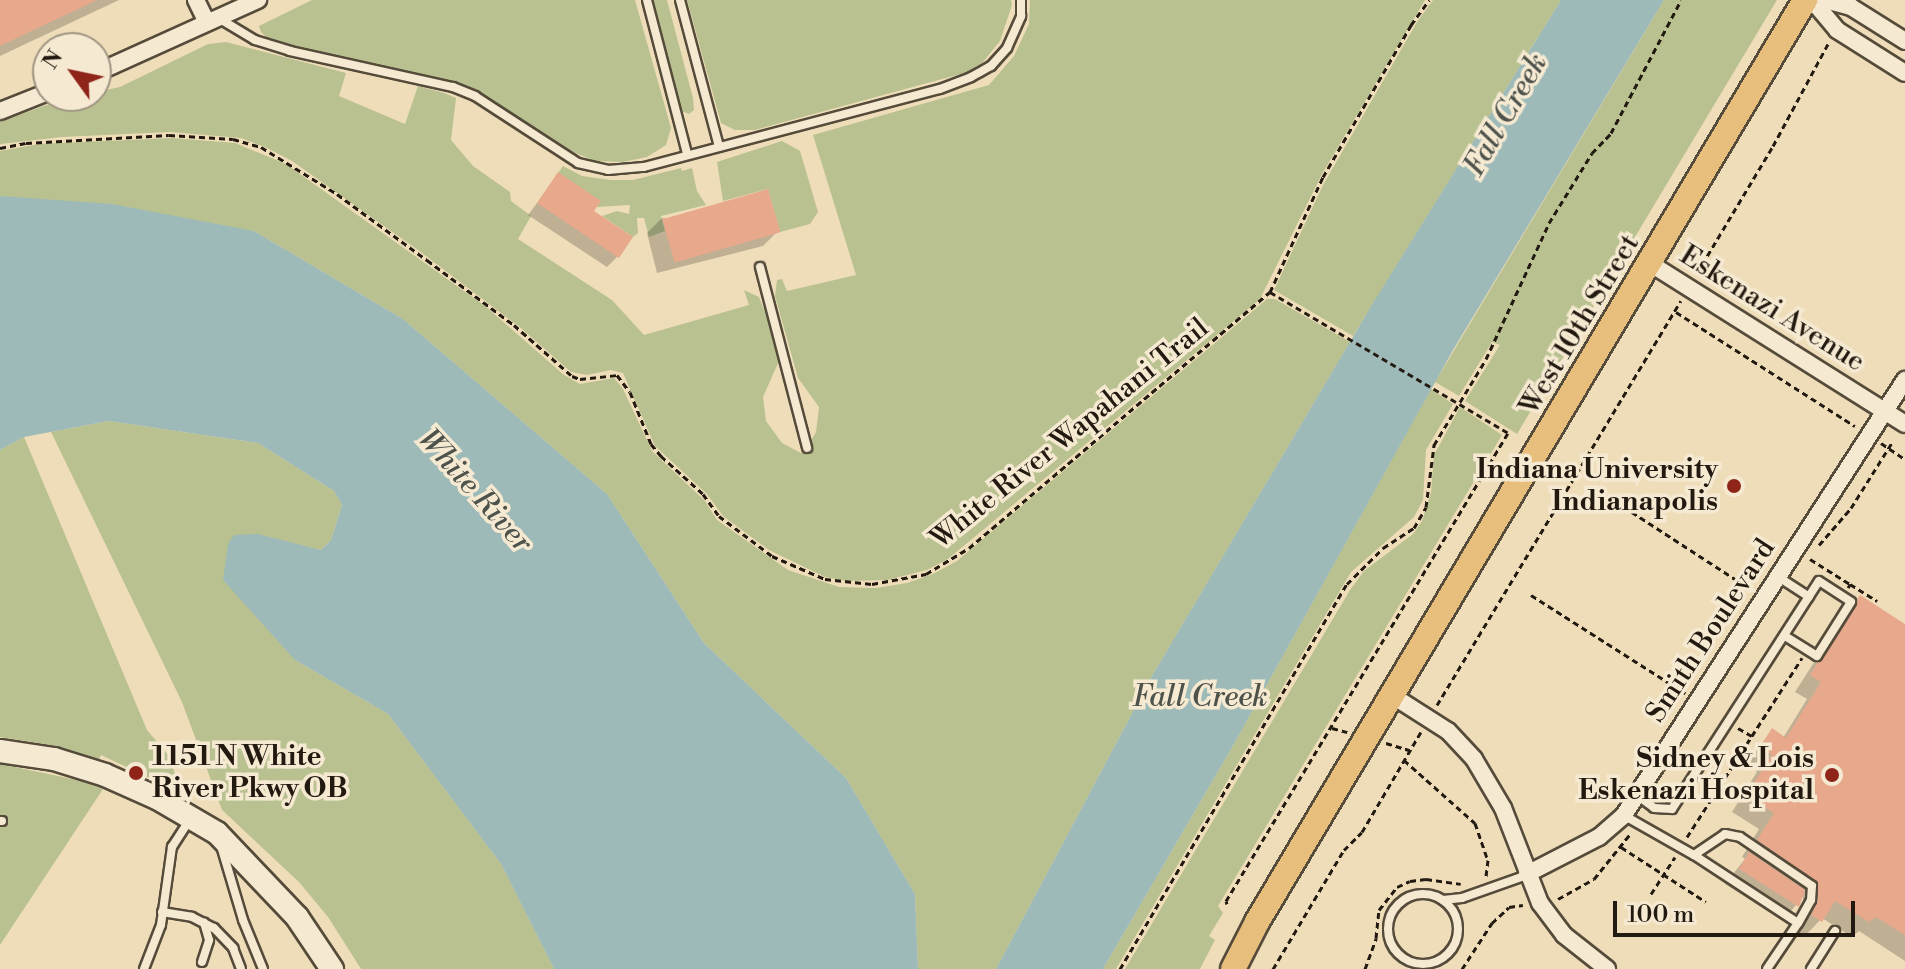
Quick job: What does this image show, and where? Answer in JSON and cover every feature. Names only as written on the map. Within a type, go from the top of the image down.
[{"type":"main road","name":"West 10th Street","points":[[1233,969],[1257,922],[1651,264],[1805,0]]},
{"type":"main road","points":[[0,751],[83,767],[134,787],[217,833],[289,907],[332,969]]},
{"type":"street","points":[[196,0],[213,21]]},
{"type":"street","points":[[112,66],[258,0]]},
{"type":"street","points":[[1812,0],[1837,30],[1905,73]]},
{"type":"street","points":[[1825,0],[1851,7],[1905,41]]},
{"type":"street","points":[[0,111],[32,98]]},
{"type":"street","name":"Eskenazi Avenue","points":[[1651,264],[1905,424]]},
{"type":"street","name":"Smith Boulevard","points":[[1527,874],[1599,837],[1624,815],[1905,380]]},
{"type":"street","points":[[1393,696],[1448,731],[1474,759],[1503,808],[1540,903],[1564,935],[1607,969]]},
{"type":"lane","points":[[647,0],[687,154]]},
{"type":"lane","points":[[680,0],[719,147]]},
{"type":"lane","points":[[213,21],[255,40],[290,51],[453,87],[482,98],[578,163],[608,170],[644,167],[940,89],[971,77],[991,66],[1007,48],[1021,16],[1021,0]]},
{"type":"lane","points":[[760,267],[807,448]]},
{"type":"lane","points":[[1777,576],[1809,597]]},
{"type":"lane","points":[[1636,795],[1654,808],[1672,809],[1731,723],[1819,581],[1851,602],[1817,656],[1785,636]]},
{"type":"lane","points":[[1624,815],[1694,855],[1798,923]]},
{"type":"lane","points":[[144,969],[162,912],[172,847],[192,817]]},
{"type":"lane","points":[[217,833],[243,920],[263,969]]},
{"type":"lane","points":[[1694,855],[1725,834],[1740,837],[1812,886],[1811,900],[1767,969]]},
{"type":"lane","points":[[1447,969],[1402,958],[1394,949],[1388,926],[1391,914],[1408,897],[1432,895],[1443,900],[1462,898],[1527,874]]},
{"type":"lane","points":[[1443,900],[1458,923],[1468,930]]},
{"type":"lane","points":[[162,912],[192,917],[214,928],[233,948],[241,969]]},
{"type":"lane","points":[[202,962],[209,940],[204,923]]},
{"type":"lane","points":[[1429,964],[1449,954],[1458,934],[1458,923]]},
{"type":"lane","points":[[1811,969],[1835,931]]},
{"type":"path","name":"White River Wapahani Trail","points":[[0,148],[26,143],[169,135],[233,139],[261,147],[337,194],[427,260],[514,325],[572,376],[580,379],[617,375],[630,392],[651,444],[703,494],[719,516],[788,566],[848,584],[900,581],[926,574],[952,560],[1270,292],[1323,177],[1411,25],[1429,0]]},
{"type":"path","points":[[1120,969],[1347,584],[1383,548],[1414,528],[1426,507],[1434,445],[1486,359],[1549,223],[1592,153],[1611,133],[1681,0]]},
{"type":"path","points":[[1704,260],[1773,146],[1828,44]]},
{"type":"path","points":[[1227,904],[1508,433],[1270,292]]},
{"type":"path","points":[[1447,689],[1675,312],[1905,459]]},
{"type":"path","points":[[1598,490],[1763,596]]},
{"type":"path","points":[[1808,558],[1877,601]]},
{"type":"path","points":[[1842,596],[1850,584]]},
{"type":"path","points":[[1531,595],[1696,700]]},
{"type":"path","points":[[1651,894],[1808,650]]},
{"type":"path","points":[[1731,723],[1752,736]]},
{"type":"path","points":[[1273,969],[1410,750]]},
{"type":"path","points":[[1404,760],[1475,823],[1490,870],[1480,881]]},
{"type":"path","points":[[1621,847],[1706,902]]},
{"type":"path","points":[[1365,969],[1376,938],[1379,910],[1397,887],[1426,879],[1469,885]]},
{"type":"path","points":[[1462,969],[1492,923],[1509,907],[1565,897]]},
{"type":"green space","points":[[312,0],[635,0],[671,128],[666,145],[647,157],[623,162],[595,161],[564,148],[469,88],[337,57],[267,38],[261,32],[259,26]]},
{"type":"green space","points":[[652,0],[667,0],[693,98],[694,110],[689,114],[681,111]]},
{"type":"green space","points":[[687,0],[1011,0],[1012,5],[1000,41],[983,62],[968,72],[755,130],[735,130],[721,123]]},
{"type":"green space","points":[[1030,0],[1425,0],[1322,174],[1260,299],[948,559],[927,570],[887,580],[847,581],[825,577],[769,550],[723,516],[707,494],[655,446],[623,373],[611,370],[587,375],[571,372],[521,328],[418,250],[292,161],[267,148],[241,138],[170,132],[62,137],[0,144],[0,122],[32,110],[112,112],[112,89],[208,44],[226,42],[346,73],[339,96],[405,124],[418,86],[444,93],[456,98],[451,140],[473,166],[510,192],[511,201],[531,216],[518,239],[612,300],[644,335],[749,305],[744,290],[759,297],[777,342],[779,361],[763,397],[766,421],[782,443],[803,454],[816,432],[819,407],[798,378],[775,296],[777,280],[782,279],[787,291],[856,275],[813,135],[989,85],[1014,56],[1029,24]]},
{"type":"green space","points":[[1433,0],[1561,0],[1353,336],[1274,290],[1323,185],[1417,22]]},
{"type":"green space","points":[[1664,0],[1777,0],[1517,434],[1465,401],[1500,345],[1492,342],[1459,396],[1435,382]]},
{"type":"green space","points":[[172,138],[235,143],[286,164],[485,306],[564,375],[580,384],[614,378],[623,389],[652,451],[705,501],[717,520],[788,570],[839,587],[876,588],[907,583],[957,561],[1267,299],[1275,299],[1350,342],[1153,674],[996,969],[918,969],[915,894],[846,778],[704,643],[607,494],[403,319],[254,231],[0,196],[0,151],[39,144]]},
{"type":"green space","points":[[782,141],[800,151],[818,212],[810,224],[780,232],[768,189],[723,201],[717,162]]},
{"type":"green space","points":[[563,166],[582,176],[611,180],[633,180],[692,168],[697,191],[706,205],[661,216],[665,231],[649,237],[644,218],[637,218],[638,233],[633,237],[602,216],[617,211],[629,214],[630,205],[597,207],[600,201],[558,173]]},
{"type":"green space","points":[[1431,389],[1453,404],[1426,450],[1423,500],[1414,517],[1351,572],[1116,969],[1103,969],[1234,744]]},
{"type":"green space","points":[[1460,407],[1502,435],[1218,906],[1223,913],[1209,936],[1215,940],[1200,969],[1125,969],[1350,590],[1364,571],[1413,534],[1422,521],[1431,493],[1434,455]]},
{"type":"green space","points":[[109,421],[258,443],[334,491],[342,505],[331,540],[321,550],[299,545],[295,660],[388,714],[501,864],[554,969],[361,969],[328,917],[299,882],[222,810],[182,702],[51,432]]},
{"type":"green space","points":[[24,437],[147,730],[169,756],[175,774],[167,786],[101,755],[99,760],[57,746],[0,737],[0,450]]},
{"type":"green space","points":[[0,764],[82,781],[103,789],[0,945]]},
{"type":"water","name":"Fall Creek","points":[[1561,0],[1664,0],[1453,350],[1234,744],[1103,969],[996,969],[1153,674],[1373,303]]},
{"type":"water","name":"White River","points":[[0,196],[112,204],[254,231],[403,319],[607,494],[704,643],[846,778],[915,894],[918,969],[554,969],[501,864],[388,714],[295,660],[223,580],[228,544],[234,535],[258,534],[321,550],[331,540],[342,505],[334,491],[258,443],[109,421],[24,437],[0,450]]},
{"type":"building","points":[[0,0],[97,0],[0,46]]},
{"type":"building","points":[[558,172],[601,201],[594,211],[633,237],[619,258],[537,203]]},
{"type":"building","points":[[768,189],[780,232],[675,263],[662,219]]},
{"type":"building","name":"Sidney & Lois Eskenazi Hospital","points":[[1860,595],[1905,624],[1905,935],[1876,917],[1869,922],[1835,901],[1822,922],[1811,915],[1818,901],[1818,882],[1757,840],[1774,813],[1746,795],[1772,755],[1760,747],[1772,728],[1786,738],[1821,682],[1810,675]]},
{"type":"building","points":[[1749,852],[1805,890],[1799,907],[1739,869]]},
{"type":"place","name":"Indiana University Indianapolis","points":[[1734,486]]},
{"type":"place","name":"1151 N White River Pkwy OB","points":[[136,773]]},
{"type":"place","name":"Sidney & Lois Eskenazi Hospital","points":[[1832,775]]}]
